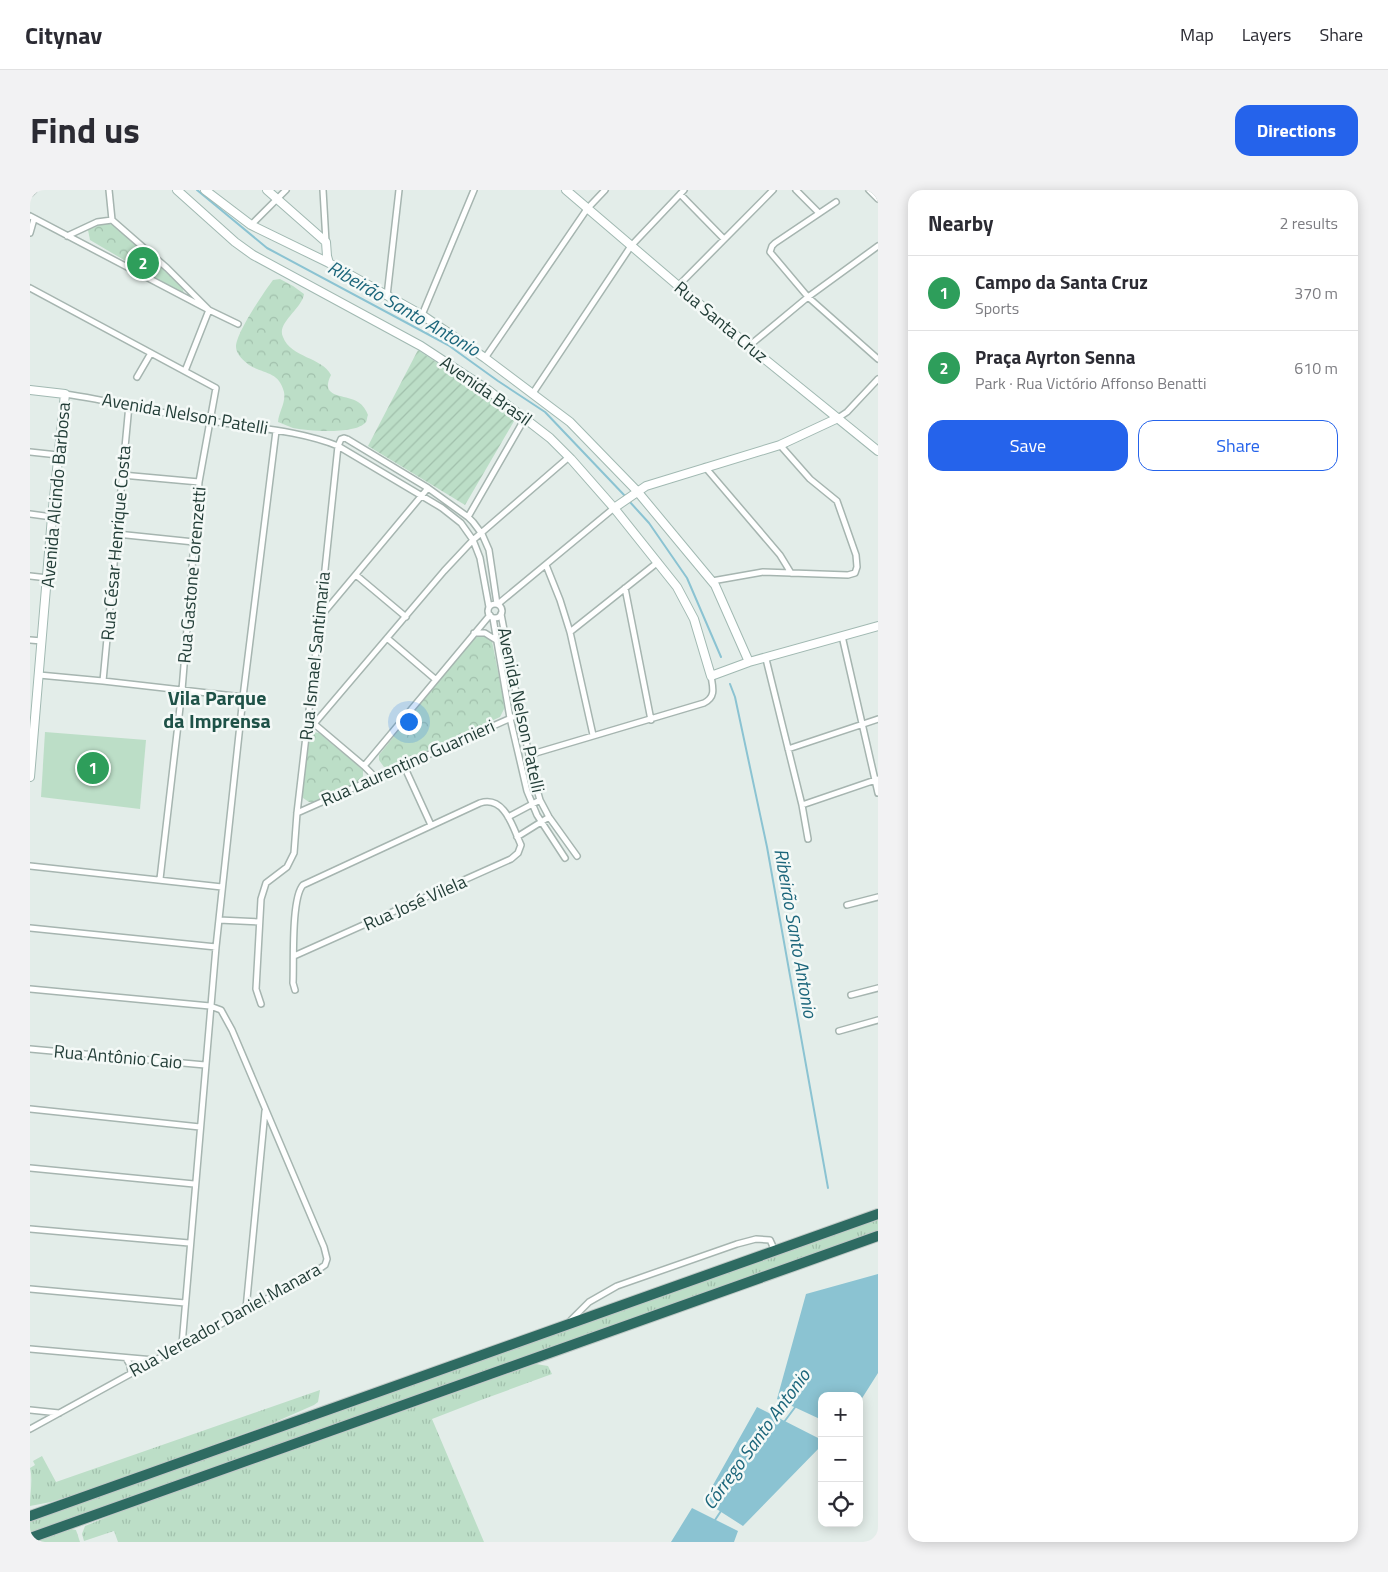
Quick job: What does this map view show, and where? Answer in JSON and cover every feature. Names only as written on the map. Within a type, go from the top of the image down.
[{"type":"highway","points":[[30,1516],[878,1214]]},
{"type":"highway","points":[[30,1538],[878,1236]]},
{"type":"main road","name":"Avenida Brasil","points":[[177,190],[235,242],[253,255],[421,346],[464,374],[545,434],[615,508],[677,587],[689,608],[711,676]]},
{"type":"main road","name":"Avenida Brasil","points":[[206,190],[251,225],[330,263],[422,315],[533,393],[584,435],[712,581],[749,662]]},
{"type":"main road","points":[[267,190],[326,242],[327,256],[330,263]]},
{"type":"main road","name":"Rua Santa Cruz","points":[[566,190],[749,346],[878,451]]},
{"type":"main road","name":"Avenida Nelson Patelli","points":[[30,390],[65,394]]},
{"type":"main road","name":"Avenida Alcindo Barbosa","points":[[30,777],[52,517],[65,394]]},
{"type":"main road","points":[[615,508],[646,486],[780,445],[838,418]]},
{"type":"main road","points":[[711,676],[749,662],[766,659],[878,626]]},
{"type":"street","points":[[30,194],[34,190]]},
{"type":"street","points":[[109,190],[112,220],[167,268],[209,310]]},
{"type":"street","points":[[251,225],[286,190]]},
{"type":"street","points":[[323,190],[326,242]]},
{"type":"street","points":[[388,296],[399,190]]},
{"type":"street","points":[[422,315],[474,190]]},
{"type":"street","points":[[485,358],[587,209],[605,190]]},
{"type":"street","points":[[678,286],[773,190]]},
{"type":"street","points":[[796,190],[819,214]]},
{"type":"street","points":[[869,190],[878,199]]},
{"type":"street","points":[[533,393],[631,246],[682,192],[724,239]]},
{"type":"street","points":[[836,202],[775,243],[770,248],[771,254],[808,297],[878,359]]},
{"type":"street","points":[[30,234],[32,218],[238,324]]},
{"type":"street","points":[[67,236],[97,222],[112,220]]},
{"type":"street","points":[[749,346],[808,297],[878,246]]},
{"type":"street","points":[[30,288],[185,371],[209,310]]},
{"type":"street","points":[[138,377],[151,353]]},
{"type":"street","name":"Rua Gastone Lorenzetti","points":[[160,879],[182,690],[199,482],[216,388],[185,371]]},
{"type":"street","points":[[838,418],[847,412],[878,378]]},
{"type":"street","name":"Avenida Nelson Patelli","points":[[65,394],[209,421],[311,437],[338,446],[421,495],[451,514],[460,523],[473,540],[482,568],[489,607]]},
{"type":"street","name":"Rua César Henrique Costa","points":[[103,681],[129,405]]},
{"type":"street","points":[[468,516],[525,418]]},
{"type":"street","points":[[182,1345],[194,1184],[222,887],[276,431]]},
{"type":"street","name":"Avenida Nelson Patelli","points":[[338,446],[340,439],[346,438],[428,488],[468,516],[482,534],[489,550],[498,604]]},
{"type":"street","points":[[712,581],[763,572],[848,575],[855,573],[857,567],[856,555],[837,502],[810,479],[780,445]]},
{"type":"street","name":"Rua Ismael Santimaria","points":[[259,922],[264,886],[268,880],[290,864],[296,842],[297,813],[338,446]]},
{"type":"street","points":[[30,452],[58,455]]},
{"type":"street","points":[[314,724],[473,540],[568,457]]},
{"type":"street","points":[[705,467],[780,555],[791,573]]},
{"type":"street","points":[[122,475],[199,482]]},
{"type":"street","points":[[320,617],[428,488]]},
{"type":"street","points":[[498,604],[502,608],[501,614],[497,618],[491,616],[488,610],[492,604],[498,604],[615,508]]},
{"type":"street","points":[[30,514],[52,517]]},
{"type":"street","points":[[117,534],[194,542]]},
{"type":"street","points":[[570,632],[658,562]]},
{"type":"street","points":[[546,565],[570,632],[593,735]]},
{"type":"street","points":[[356,575],[406,617]]},
{"type":"street","points":[[30,576],[48,578]]},
{"type":"street","points":[[625,588],[651,720]]},
{"type":"street","name":"Avenida Nelson Patelli","points":[[501,614],[532,773],[540,800],[549,817],[577,856]]},
{"type":"street","points":[[364,766],[474,632],[491,616]]},
{"type":"street","name":"Avenida Nelson Patelli","points":[[491,616],[526,791],[541,822],[565,858]]},
{"type":"street","points":[[474,632],[485,633],[496,640]]},
{"type":"street","points":[[842,636],[878,794]]},
{"type":"street","points":[[387,638],[435,679]]},
{"type":"street","points":[[30,640],[42,641]]},
{"type":"street","points":[[766,659],[802,805],[808,839]]},
{"type":"street","points":[[39,675],[243,697]]},
{"type":"street","points":[[529,755],[593,735],[651,720],[708,701],[714,692],[711,676]]},
{"type":"street","name":"Rua Laurentino Guarnieri","points":[[297,813],[520,714]]},
{"type":"street","points":[[788,748],[878,718]]},
{"type":"street","points":[[308,719],[376,778]]},
{"type":"street","points":[[404,766],[431,826]]},
{"type":"street","points":[[802,805],[876,779]]},
{"type":"street","points":[[508,817],[532,806],[540,800]]},
{"type":"street","points":[[294,990],[297,897],[299,889],[305,883],[480,803],[489,801],[499,806],[508,817],[517,837],[549,817]]},
{"type":"street","name":"Rua José Vilela","points":[[294,956],[502,865],[514,857],[520,848],[521,845],[517,837]]},
{"type":"street","points":[[30,866],[222,887]]},
{"type":"street","points":[[847,905],[878,897]]},
{"type":"street","points":[[219,920],[259,922],[256,989],[261,1004]]},
{"type":"street","points":[[30,928],[216,947]]},
{"type":"street","points":[[851,995],[878,988]]},
{"type":"street","points":[[30,989],[210,1006]]},
{"type":"street","name":"Rua Vereador Daniel Manara","points":[[30,1429],[312,1274],[327,1261],[324,1247],[229,1022],[221,1010],[210,1006]]},
{"type":"street","points":[[839,1031],[878,1020]]},
{"type":"street","name":"Rua Antônio Caio","points":[[30,1049],[206,1065]]},
{"type":"street","points":[[30,1109],[200,1127]]},
{"type":"street","points":[[246,1309],[265,1109]]},
{"type":"street","points":[[30,1168],[194,1184]]},
{"type":"street","points":[[30,1229],[189,1244]]},
{"type":"street","points":[[568,1324],[589,1302],[609,1290],[705,1254],[756,1239],[770,1240],[775,1251]]},
{"type":"street","points":[[30,1289],[185,1303]]},
{"type":"street","points":[[30,1349],[154,1360]]},
{"type":"street","points":[[126,1358],[130,1365],[131,1373]]},
{"type":"street","points":[[30,1410],[60,1413]]},
{"type":"green space","points":[[104,223],[115,225],[182,287],[185,296],[90,240],[88,230]]},
{"type":"green space","points":[[280,279],[304,294],[299,305],[283,326],[283,337],[287,344],[299,354],[321,364],[327,369],[331,375],[328,388],[331,392],[358,402],[363,406],[368,415],[366,422],[361,426],[352,429],[320,431],[293,428],[278,422],[284,400],[282,385],[270,374],[249,365],[237,352],[237,341],[251,313],[273,280]]},
{"type":"green space","points":[[418,350],[517,416],[465,505],[368,446]]},
{"type":"green space","points":[[484,634],[492,641],[505,707],[500,717],[393,767],[384,767],[379,760],[379,755],[472,639]]},
{"type":"green space","points":[[45,732],[146,740],[140,809],[41,797]]},
{"type":"green space","points":[[314,732],[319,733],[363,770],[363,776],[359,782],[314,802],[309,802],[303,798],[302,794],[309,738]]},
{"type":"green space","points":[[878,1218],[878,1233],[30,1534],[30,1519]]},
{"type":"green space","points":[[536,1364],[548,1366],[552,1374],[432,1419],[484,1542],[118,1542],[114,1531],[84,1541],[82,1534],[85,1526],[119,1512]]},
{"type":"green space","points":[[320,1390],[318,1402],[314,1405],[273,1423],[95,1488],[51,1502],[30,1506],[30,1468],[35,1465],[33,1461],[42,1456],[56,1482]]},
{"type":"green space","points":[[71,1529],[76,1530],[80,1542],[33,1542]]},
{"type":"water","points":[[878,1274],[878,1373],[863,1397],[863,1392],[818,1392],[818,1418],[777,1399],[806,1294]]},
{"type":"water","points":[[757,1407],[818,1438],[818,1449],[743,1526],[704,1501]]},
{"type":"water","points":[[692,1508],[738,1531],[734,1542],[671,1542]]},
{"type":"waterway","name":"Ribeirão Santo Antonio","points":[[197,190],[267,248],[448,345],[545,412],[626,497]]},
{"type":"waterway","name":"Ribeirão Santo Antonio","points":[[629,501],[649,523],[687,578],[721,657]]},
{"type":"waterway","name":"Ribeirão Santo Antonio","points":[[730,684],[735,697],[767,847],[828,1188]]},
{"type":"waterway","name":"Córrego Santo Antonio","points":[[784,1422],[796,1406]]},
{"type":"waterway","name":"Córrego Santo Antonio","points":[[715,1520],[721,1511]]},
{"type":"place","name":"Praça Ayrton Senna","points":[[143,263]]},
{"type":"place","name":"Campo da Santa Cruz","points":[[93,768]]},
{"type":"district","name":"Vila Parque da Imprensa","points":[[217,710]]}]
